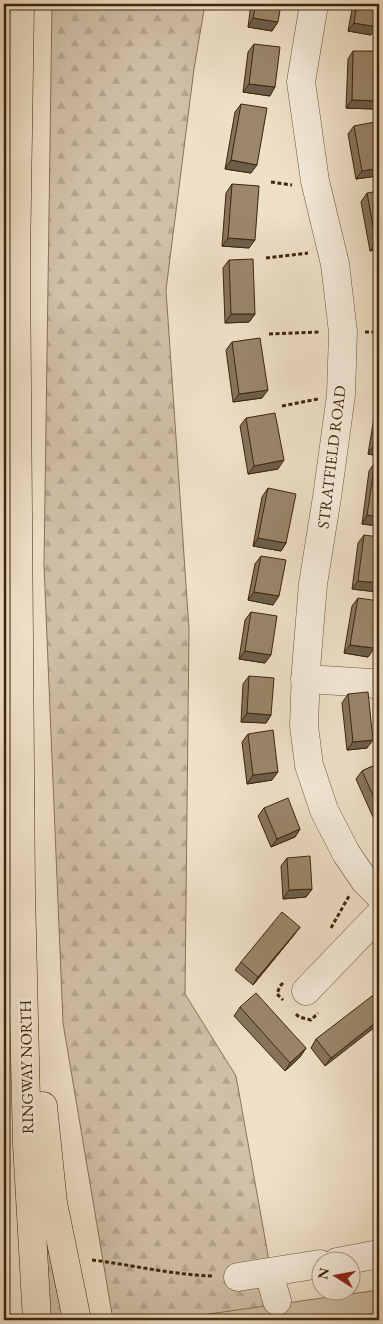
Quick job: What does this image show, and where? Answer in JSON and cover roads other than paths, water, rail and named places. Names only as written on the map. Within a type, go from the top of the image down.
[{"type":"highway","name":"RINGWAY NORTH","points":[[20,4],[16,280],[18,614],[28,1144],[37,1320]]},
{"type":"highway","points":[[24,984],[43,1106],[53,1203],[78,1320]]},
{"type":"street","name":"STRATFIELD ROAD","points":[[314,4],[301,82],[315,181],[335,264],[343,332],[341,395],[328,496],[313,584],[305,679],[304,726],[309,765],[324,810],[346,853],[365,880],[379,895]]},
{"type":"street","points":[[305,679],[372,683],[379,686]]},
{"type":"street","points":[[308,992],[379,915]]},
{"type":"street","points":[[360,1258],[379,1254]]},
{"type":"street","points":[[238,1277],[310,1266]]},
{"type":"street","points":[[269,1273],[277,1301]]}]
